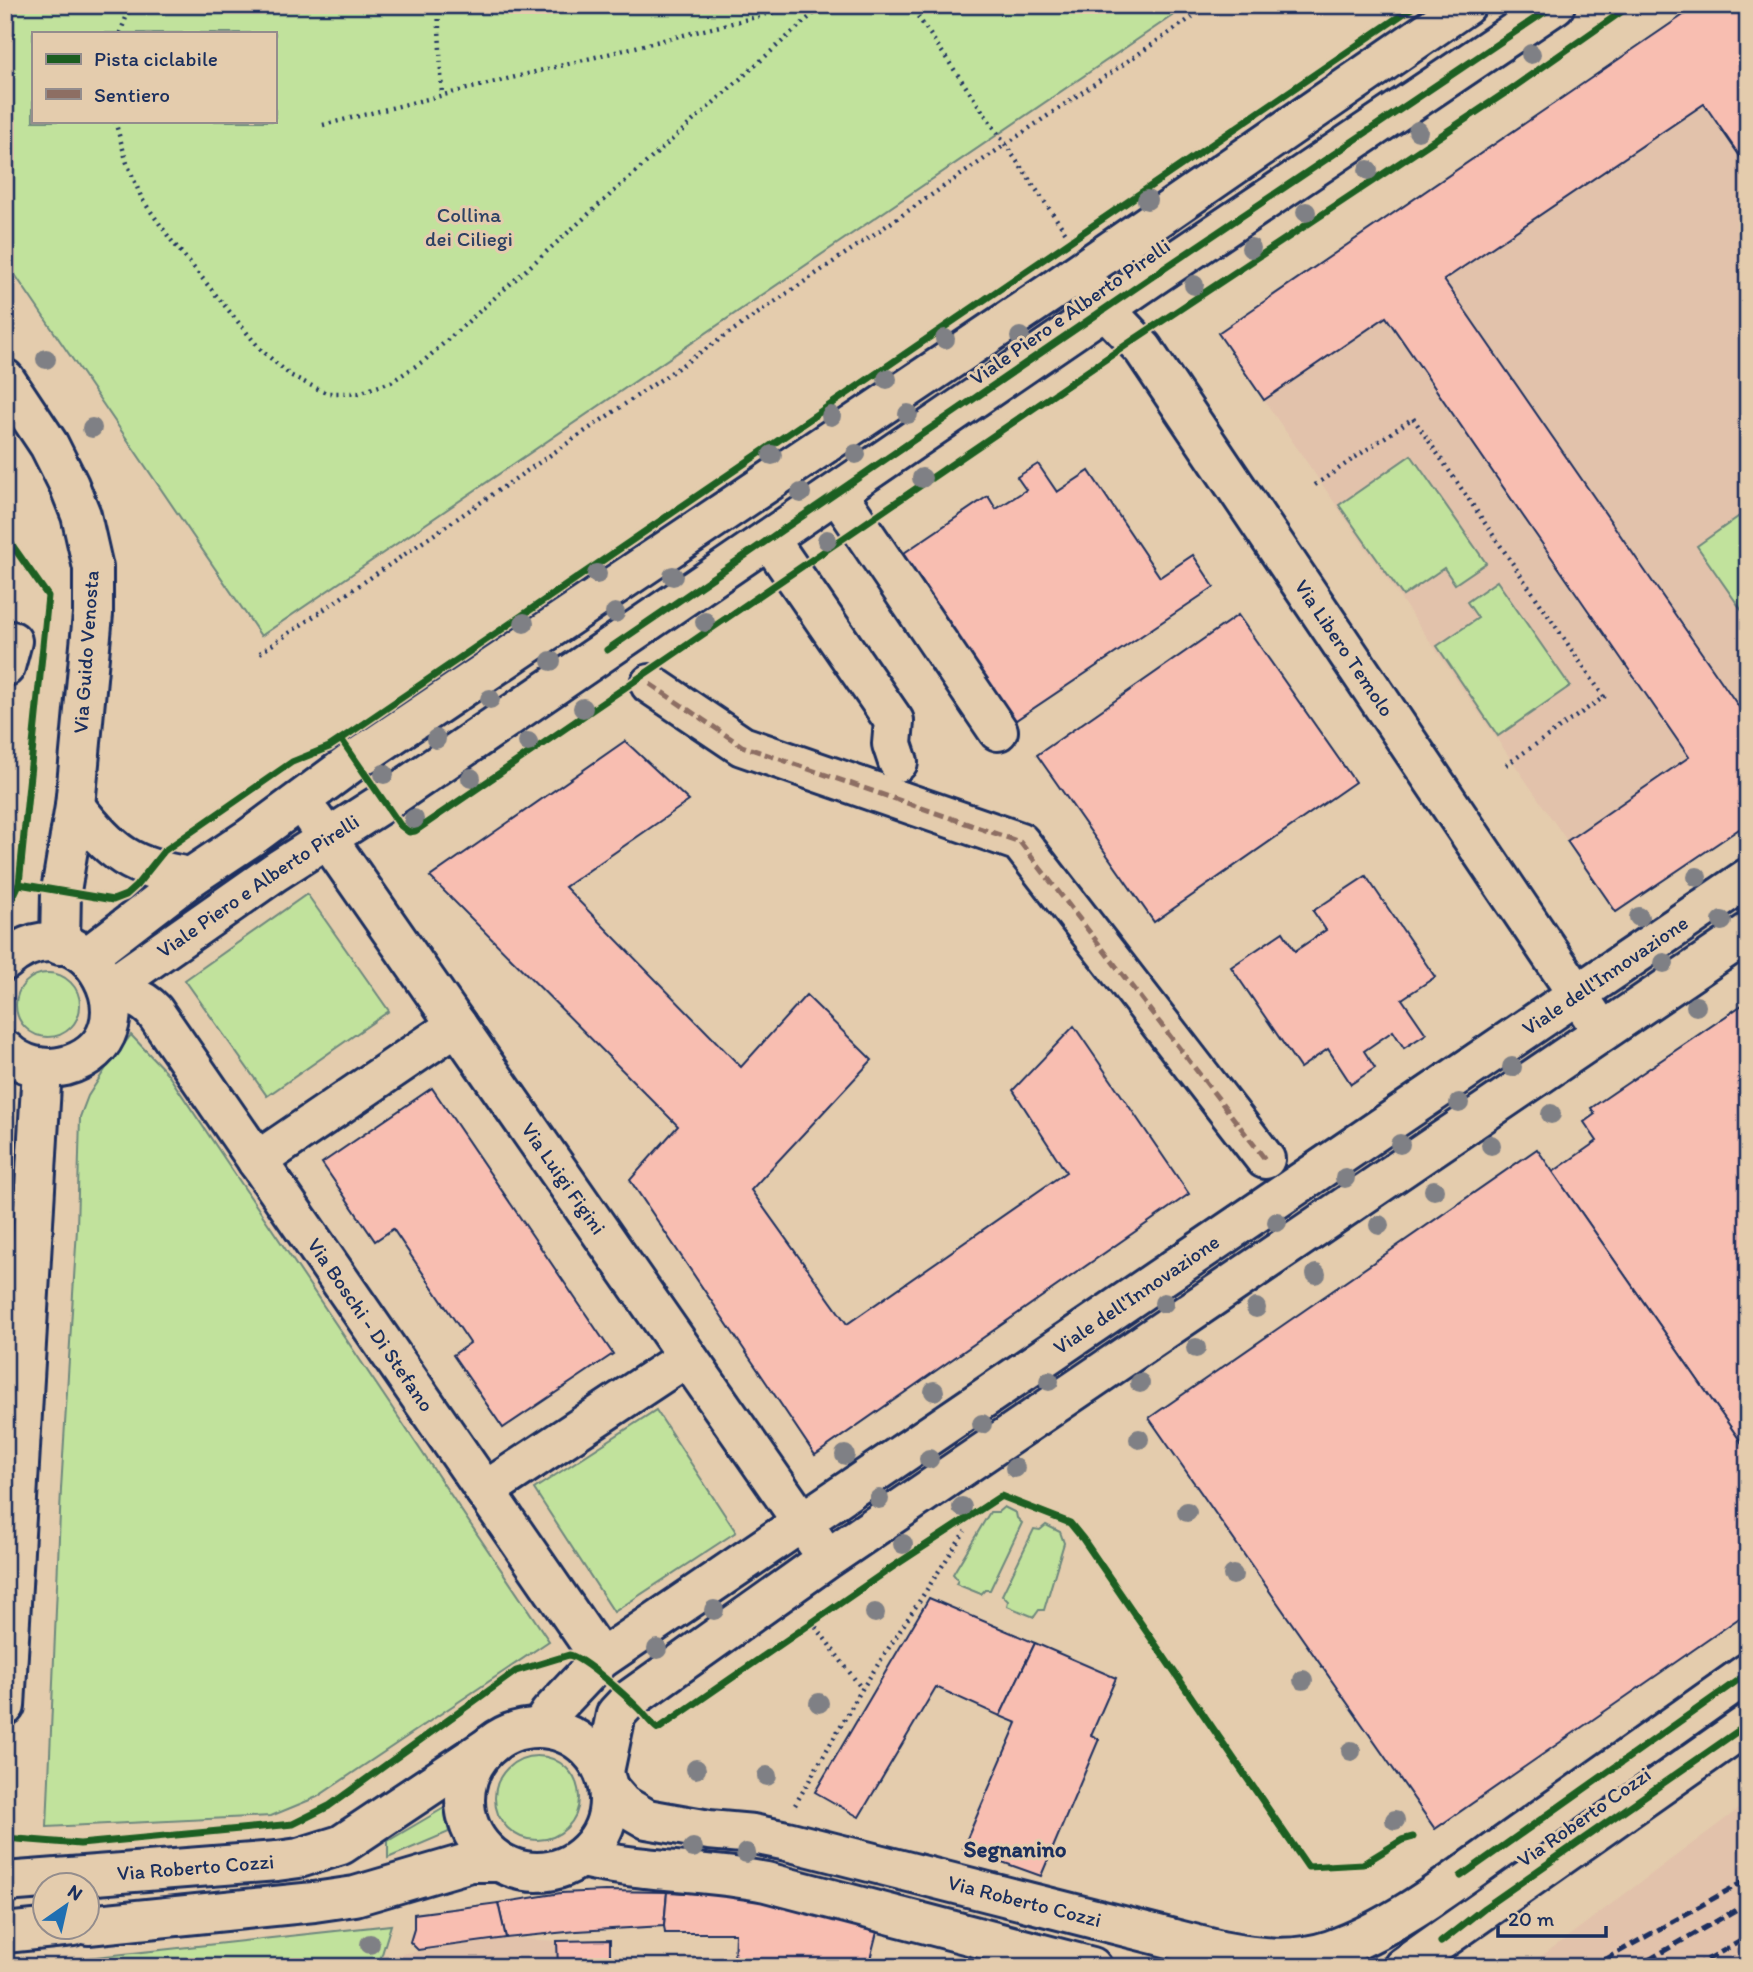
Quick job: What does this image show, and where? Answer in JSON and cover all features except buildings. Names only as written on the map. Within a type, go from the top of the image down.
[{"type":"street","name":"Viale Piero e Alberto Pirelli","points":[[74,951],[251,837],[300,799],[579,609],[1071,248],[1466,5]]},
{"type":"street","name":"Viale Piero e Alberto Pirelli","points":[[109,994],[275,872],[328,839],[1555,5]]},
{"type":"street","name":"Via Libero Temolo","points":[[1071,248],[1105,309],[1143,349],[1602,1032]]},
{"type":"street","name":"Via Guido Venosta","points":[[5,379],[49,445],[82,515],[91,549],[93,614],[75,806],[61,891],[74,951]]},
{"type":"street","points":[[837,493],[998,731]]},
{"type":"street","points":[[769,539],[894,721],[892,744],[898,762]]},
{"type":"street","points":[[650,684],[742,746],[1020,842],[1265,1159]]},
{"type":"street","name":"Via Luigi Figini","points":[[300,799],[827,1559]]},
{"type":"street","points":[[75,806],[111,846],[137,865],[191,877]]},
{"type":"street","name":"Viale dell'Innovazione","points":[[540,1728],[550,1713],[601,1659],[1748,878]]},
{"type":"street","points":[[102,1924],[355,1896],[471,1862],[498,1862],[514,1869],[540,1873],[558,1870],[582,1858],[597,1841],[606,1825],[606,1781],[616,1714],[629,1700],[827,1559],[1748,933]]},
{"type":"street","points":[[5,961],[28,946],[44,943],[74,951],[102,975],[109,994],[111,1012],[107,1027],[93,1050],[74,1063],[42,1068],[28,1065],[5,1051]]},
{"type":"street","name":"Via Boschi - Di Stefano","points":[[109,994],[135,997],[146,1002],[155,1011],[601,1659]]},
{"type":"street","points":[[257,1161],[457,1025]]},
{"type":"street","points":[[5,1706],[42,1068]]},
{"type":"street","points":[[485,1491],[687,1357]]},
{"type":"street","name":"Via Roberto Cozzi","points":[[5,1882],[299,1858],[341,1845],[514,1732],[540,1728],[559,1731],[575,1739],[592,1753],[606,1781],[623,1805],[647,1819],[778,1839],[896,1867],[1150,1935],[1242,1955],[1287,1958],[1330,1950],[1389,1923],[1461,1876],[1748,1674]]},
{"type":"street","name":"Via Roberto Cozzi","points":[[1403,1967],[1748,1724]]},
{"type":"street","name":"Via Roberto Cozzi","points":[[491,1745],[475,1761],[469,1773],[465,1809],[478,1842],[498,1862]]},
{"type":"street","points":[[341,1845],[355,1896]]},
{"type":"street","points":[[582,1858],[630,1867],[716,1873],[766,1882],[1092,1967]]},
{"type":"street","points":[[5,1933],[32,1931]]},
{"type":"path","points":[[120,32],[131,5]]},
{"type":"path","points":[[438,5],[442,94]]},
{"type":"path","points":[[323,125],[804,5]]},
{"type":"path","points":[[115,122],[127,163],[142,199],[171,240],[261,350],[290,375],[326,393],[359,393],[391,382],[425,360],[822,5]]},
{"type":"path","points":[[910,5],[1042,198],[1071,248]]},
{"type":"path","points":[[260,653],[1210,5]]},
{"type":"path","points":[[1315,485],[1413,418],[1511,558],[1604,697],[1506,765]]},
{"type":"path","points":[[790,1814],[862,1689],[965,1531]]},
{"type":"path","points":[[823,1615],[814,1625],[862,1689]]},
{"type":"shaded area","points":[[1698,5],[1748,5],[1748,822],[1616,912],[1218,333]]},
{"type":"shaded area","points":[[1748,1802],[1748,1967],[1527,1967]]},
{"type":"shaded area","points":[[506,1938],[557,1941],[558,1967],[378,1967],[381,1957]]},
{"type":"green space","name":"Collina dei Ciliegi","points":[[5,5],[1188,5],[261,636],[5,260]]},
{"type":"green space","points":[[1411,455],[1486,563],[1455,584],[1444,568],[1403,596],[1339,505]]},
{"type":"green space","points":[[1748,510],[1748,614],[1745,615],[1697,546]]},
{"type":"green space","points":[[1497,581],[1570,686],[1498,736],[1437,646],[1478,618],[1467,602]]},
{"type":"green space","points":[[307,894],[389,1011],[267,1096],[185,980]]},
{"type":"green space","points":[[48,973],[66,979],[74,987],[80,1005],[74,1023],[66,1031],[48,1037],[30,1031],[22,1023],[16,1005],[22,987],[30,979]]},
{"type":"green space","points":[[131,1035],[167,1073],[549,1641],[317,1797],[271,1816],[47,1827],[61,1489],[77,1229],[80,1117],[88,1096]]},
{"type":"green space","points":[[656,1410],[736,1532],[614,1612],[534,1489]]},
{"type":"green space","points":[[1004,1507],[1016,1513],[1022,1523],[990,1590],[981,1594],[956,1584],[958,1580],[953,1574],[990,1512],[998,1512]]},
{"type":"green space","points":[[1046,1525],[1060,1532],[1064,1543],[1044,1610],[1039,1610],[1034,1617],[1007,1606],[1008,1601],[1002,1595],[1034,1529],[1040,1530]]},
{"type":"green space","points":[[537,1756],[560,1763],[572,1775],[579,1798],[572,1821],[560,1833],[537,1840],[514,1833],[502,1821],[495,1798],[502,1775],[514,1763]]},
{"type":"green space","points":[[444,1808],[449,1832],[388,1858],[388,1841]]},
{"type":"green space","points":[[391,1925],[378,1967],[81,1967],[87,1958]]},
{"type":"railway","points":[[1592,1967],[1748,1879]]},
{"type":"railway","points":[[1636,1967],[1748,1903]]},
{"type":"railway","points":[[1694,1967],[1748,1937]]},
{"type":"railway","points":[[1739,1967],[1748,1962]]},
{"type":"marked path","points":[[650,684],[742,746],[1020,842],[1265,1159]]},
{"type":"cycle path","points":[[19,884],[113,900],[126,895],[164,851],[292,762],[329,747],[341,739],[1416,5]]},
{"type":"cycle path","points":[[607,650],[1150,278],[1555,5]]},
{"type":"cycle path","points":[[341,739],[400,825],[409,832],[415,831],[1135,339],[1514,87],[1631,5]]},
{"type":"cycle path","points":[[5,535],[48,596],[19,884],[5,914]]},
{"type":"cycle path","points":[[5,1838],[80,1844],[293,1824],[329,1806],[516,1671],[569,1655],[605,1678],[658,1729],[891,1568],[1001,1496],[1070,1523],[1308,1867],[1363,1864],[1402,1840],[1413,1837]]},
{"type":"cycle path","points":[[1461,1876],[1748,1673]]},
{"type":"cycle path","points":[[1441,1942],[1484,1908],[1748,1724]]},
{"type":"district","name":"Segnanino","points":[[1015,1849]]}]
